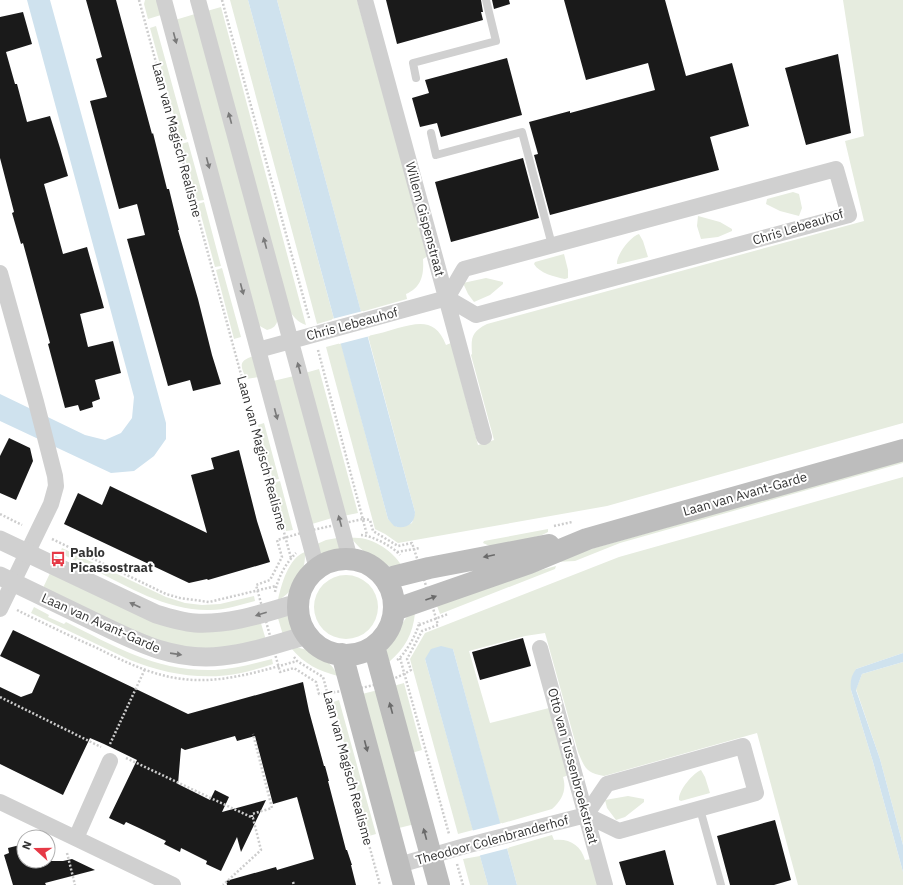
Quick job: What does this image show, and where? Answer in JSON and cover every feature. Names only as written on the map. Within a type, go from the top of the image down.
[{"type":"main road","name":"Laan van Avant-Garde","points":[[394,610],[529,563],[587,539],[903,450]]},
{"type":"main road","name":"Laan van Avant-Garde","points":[[385,579],[416,571],[527,548],[587,539]]},
{"type":"main road","points":[[350,559],[366,563],[373,567],[385,579],[392,594],[394,610],[393,618],[388,630],[374,646],[358,653],[342,654],[330,652],[319,646],[307,635],[299,616],[298,602],[302,587],[306,580],[317,569],[332,561],[350,559]]},
{"type":"main road","points":[[374,646],[439,885]]},
{"type":"main road","name":"Laan van Magisch Realisme","points":[[342,654],[401,875]]},
{"type":"street","name":"Laan van Magisch Realisme","points":[[164,0],[317,569]]},
{"type":"street","points":[[198,0],[350,559]]},
{"type":"street","name":"Willem Gispenstraat","points":[[365,0],[484,437]]},
{"type":"street","name":"Chris Lebeauhof","points":[[258,350],[447,298],[464,269],[836,169],[849,215],[476,315],[447,298]]},
{"type":"street","points":[[0,273],[49,451],[56,486],[51,504],[27,553],[7,579],[0,609]]},
{"type":"street","points":[[0,540],[156,614],[176,620],[216,624],[239,620],[298,602]]},
{"type":"street","name":"Laan van Avant-Garde","points":[[7,579],[142,644],[169,653],[202,657],[222,656],[249,652],[307,635]]},
{"type":"street","name":"Otto van Tussenbroekstraat","points":[[540,648],[605,885]]},
{"type":"street","name":"Theodoor Colenbranderhof","points":[[401,875],[431,855],[586,815],[619,831],[756,793],[743,746],[607,784],[586,815]]},
{"type":"street","points":[[76,838],[109,756]]},
{"type":"street","points":[[0,802],[173,885]]},
{"type":"lane","points":[[416,78],[412,63],[496,41],[486,0]]},
{"type":"lane","points":[[431,133],[436,155],[522,132],[552,245]]},
{"type":"lane","points":[[700,809],[721,885]]},
{"type":"path","name":"Laan van Magisch Realisme","points":[[139,0],[291,559],[286,565],[276,586],[269,611]]},
{"type":"path","points":[[222,0],[319,333],[362,520],[367,535]]},
{"type":"path","points":[[0,514],[166,594],[180,598],[209,602],[276,586]]},
{"type":"path","points":[[370,520],[373,531],[398,546],[412,543],[416,571],[425,600],[438,625],[422,632],[407,659],[411,670],[405,674],[382,677],[350,685],[328,693],[319,694],[316,682],[294,668],[280,672],[278,643],[269,611],[256,585],[270,580],[282,557],[277,540],[285,538],[340,524],[370,520]]},
{"type":"path","points":[[397,552],[416,571]]},
{"type":"path","points":[[382,677],[400,658],[411,642],[419,625],[425,600]]},
{"type":"path","name":"Laan van Magisch Realisme","points":[[278,643],[297,661],[324,677],[380,885]]},
{"type":"path","points":[[400,658],[459,847],[462,885]]},
{"type":"path","points":[[109,756],[145,669]]},
{"type":"path","points":[[324,677],[350,685]]},
{"type":"path","points":[[0,697],[109,756],[253,818]]},
{"type":"path","points":[[223,885],[261,850],[252,814],[272,808],[253,734]]},
{"type":"path","points":[[61,831],[75,885]]},
{"type":"shaded area","points":[[145,0],[157,0],[161,15],[148,19],[144,4]]},
{"type":"shaded area","points":[[230,0],[248,0],[334,319],[317,324]]},
{"type":"shaded area","points":[[277,0],[357,0],[428,256],[423,259],[421,280],[416,288],[406,294],[407,299],[361,312]]},
{"type":"shaded area","points":[[843,0],[903,0],[903,423],[607,506],[398,543],[375,529],[326,347],[341,343],[388,519],[397,527],[405,526],[412,523],[415,512],[368,336],[413,324],[426,324],[437,331],[446,345],[451,343],[478,445],[494,440],[471,355],[473,336],[478,330],[487,324],[864,221],[845,141],[864,136]]},
{"type":"shaded area","points":[[221,7],[306,325],[298,320],[288,309],[207,11]]},
{"type":"shaded area","points":[[195,14],[278,319],[274,326],[267,330],[258,325],[175,20]]},
{"type":"shaded area","points":[[156,26],[187,139],[181,141],[150,28]]},
{"type":"shaded area","points":[[188,142],[204,200],[197,201],[181,144]]},
{"type":"shaded area","points":[[793,192],[799,194],[802,208],[799,216],[780,211],[766,204],[767,199]]},
{"type":"shaded area","points":[[204,202],[221,266],[215,267],[198,204]]},
{"type":"shaded area","points":[[698,216],[720,222],[732,229],[732,231],[718,237],[701,239],[697,226]]},
{"type":"shaded area","points":[[639,234],[648,257],[617,264],[617,260],[625,246],[632,238]]},
{"type":"shaded area","points":[[564,254],[568,270],[568,278],[565,279],[543,272],[534,264],[535,262]]},
{"type":"shaded area","points":[[222,268],[241,337],[234,339],[216,270]]},
{"type":"shaded area","points":[[486,278],[503,282],[503,284],[490,295],[474,302],[463,283]]},
{"type":"shaded area","points":[[254,356],[259,377],[246,379],[242,364],[245,360]]},
{"type":"shaded area","points":[[319,369],[358,513],[343,516],[305,373]]},
{"type":"shaded area","points":[[294,376],[332,518],[312,524],[273,381]]},
{"type":"shaded area","points":[[264,423],[279,479],[273,480],[258,425]]},
{"type":"shaded area","points":[[903,460],[903,463],[620,543],[575,561],[556,562],[556,559]]},
{"type":"shaded area","points":[[903,477],[903,653],[856,669],[851,690],[873,762],[903,872],[903,885],[798,885],[757,733],[604,776],[593,773],[587,769],[578,752],[545,633],[525,636],[469,651],[490,723],[549,708],[569,775],[563,777],[563,794],[552,809],[500,824],[453,649],[425,659],[473,830],[458,834],[410,659],[425,633],[619,557]]},
{"type":"shaded area","points":[[280,481],[293,530],[286,531],[273,483]]},
{"type":"shaded area","points":[[548,529],[548,532],[542,535],[494,548],[483,543],[484,541]]},
{"type":"shaded area","points":[[337,538],[340,551],[320,555],[317,544],[326,540]]},
{"type":"shaded area","points":[[351,538],[366,539],[380,545],[393,555],[402,566],[391,566],[378,562],[363,551]]},
{"type":"shaded area","points":[[62,548],[166,597],[185,603],[202,605],[220,604],[254,596],[255,601],[216,610],[179,607],[149,597],[92,569],[93,567],[77,559],[76,561],[60,553]]},
{"type":"shaded area","points":[[305,552],[303,570],[298,580],[287,594],[278,600],[281,587],[290,565],[299,555]]},
{"type":"shaded area","points":[[556,566],[555,569],[440,614],[436,603],[530,573]]},
{"type":"shaded area","points":[[51,571],[156,621],[260,620],[266,640],[228,650],[164,645],[42,590]]},
{"type":"shaded area","points":[[340,575],[352,575],[369,584],[376,595],[378,607],[376,619],[369,630],[352,639],[340,639],[328,634],[319,625],[314,613],[314,601],[319,589],[328,580]]},
{"type":"shaded area","points":[[34,607],[49,615],[48,617],[64,624],[66,622],[120,649],[174,667],[194,670],[215,670],[244,666],[272,659],[273,664],[241,673],[213,676],[184,675],[157,669],[130,660],[31,613]]},
{"type":"shaded area","points":[[290,612],[296,632],[283,635],[277,615]]},
{"type":"shaded area","points":[[415,613],[410,634],[404,646],[389,662],[385,653],[391,640],[408,615]]},
{"type":"shaded area","points":[[293,647],[313,652],[325,659],[335,670],[338,676],[324,672],[307,663],[296,654],[291,648]]},
{"type":"shaded area","points":[[903,662],[903,845],[880,759],[856,689],[862,674]]},
{"type":"shaded area","points":[[404,683],[422,750],[408,754],[390,687]]},
{"type":"shaded area","points":[[378,690],[415,824],[395,829],[358,695]]},
{"type":"shaded area","points":[[339,700],[376,834],[369,836],[333,702]]},
{"type":"shaded area","points":[[701,770],[710,793],[681,801],[679,800],[679,796],[687,783]]},
{"type":"shaded area","points":[[628,796],[644,799],[644,802],[625,817],[616,820],[607,808],[605,800]]},
{"type":"shaded area","points":[[552,835],[554,840],[565,840],[574,844],[581,850],[585,860],[591,859],[598,885],[517,885],[507,848]]},
{"type":"shaded area","points":[[480,856],[488,885],[470,885],[463,859]]},
{"type":"water","points":[[27,0],[50,0],[166,423],[166,439],[154,456],[134,471],[111,473],[0,421],[0,394],[85,435],[105,440],[121,433],[132,418],[134,397]]},
{"type":"water","points":[[248,0],[277,0],[415,512],[415,516],[409,525],[402,527],[394,526],[388,519]]},
{"type":"water","points":[[441,646],[453,649],[517,885],[488,885],[425,659],[431,649]]},
{"type":"water","points":[[903,653],[903,662],[862,674],[856,690],[880,759],[903,845],[903,872],[873,762],[851,690],[851,684],[852,677],[856,669]]},
{"type":"pier","points":[[363,311],[370,336],[339,344],[332,319]]},
{"type":"pier","points":[[502,823],[509,848],[478,856],[471,831]]},
{"type":"building","points":[[86,0],[116,0],[167,189],[169,189],[178,230],[221,384],[193,391],[190,380],[168,386],[127,239],[145,235],[137,204],[119,209],[90,101],[107,97],[96,59],[102,57]]},
{"type":"building","points":[[386,0],[481,0],[483,20],[397,44]]},
{"type":"building","points":[[492,0],[509,0],[510,4],[494,9]]},
{"type":"building","points":[[564,0],[665,0],[686,76],[732,63],[749,126],[710,137],[719,170],[550,215],[534,155],[538,154],[529,122],[570,111],[570,113],[655,90],[648,63],[586,80]]},
{"type":"building","points":[[23,12],[32,44],[6,52],[15,84],[17,84],[27,122],[50,116],[68,176],[44,184],[63,254],[87,247],[104,308],[80,314],[88,347],[113,341],[121,373],[95,380],[100,399],[92,402],[93,407],[80,411],[78,405],[65,408],[48,344],[50,343],[23,243],[21,244],[12,213],[14,212],[0,158],[0,17]]},
{"type":"building","points":[[838,54],[851,133],[806,145],[785,68]]},
{"type":"building","points":[[507,58],[522,115],[441,137],[437,123],[420,127],[412,98],[429,93],[425,80]]},
{"type":"building","points":[[523,158],[539,218],[451,242],[435,182]]},
{"type":"building","points":[[9,438],[30,448],[33,461],[16,500],[0,493],[0,456]]},
{"type":"building","points":[[239,450],[257,521],[270,562],[208,580],[189,583],[64,524],[78,493],[102,505],[110,486],[207,533],[191,475],[214,469],[211,458]]},
{"type":"building","points":[[13,630],[188,714],[303,682],[309,711],[329,781],[346,850],[352,865],[356,885],[227,885],[226,881],[276,867],[277,870],[314,859],[297,797],[273,804],[255,736],[237,741],[235,736],[185,750],[181,748],[178,784],[210,800],[215,790],[229,797],[222,812],[266,800],[241,852],[237,837],[221,871],[206,864],[207,861],[181,848],[180,852],[164,844],[166,841],[139,828],[126,822],[124,825],[109,818],[137,760],[104,744],[90,738],[63,795],[0,764],[0,687],[21,697],[32,693],[40,675],[0,656]]},
{"type":"building","points":[[523,638],[531,666],[480,680],[472,652]]},
{"type":"building","points":[[775,820],[791,880],[774,885],[730,885],[717,836]]},
{"type":"building","points":[[16,846],[16,869],[56,869],[56,861],[72,859],[95,870],[45,883],[46,885],[13,885],[4,855],[9,853],[8,848]]},
{"type":"building","points":[[665,850],[674,885],[626,885],[619,862]]},
{"type":"place","name":"Pablo Picassostraat","points":[[58,559]]}]
